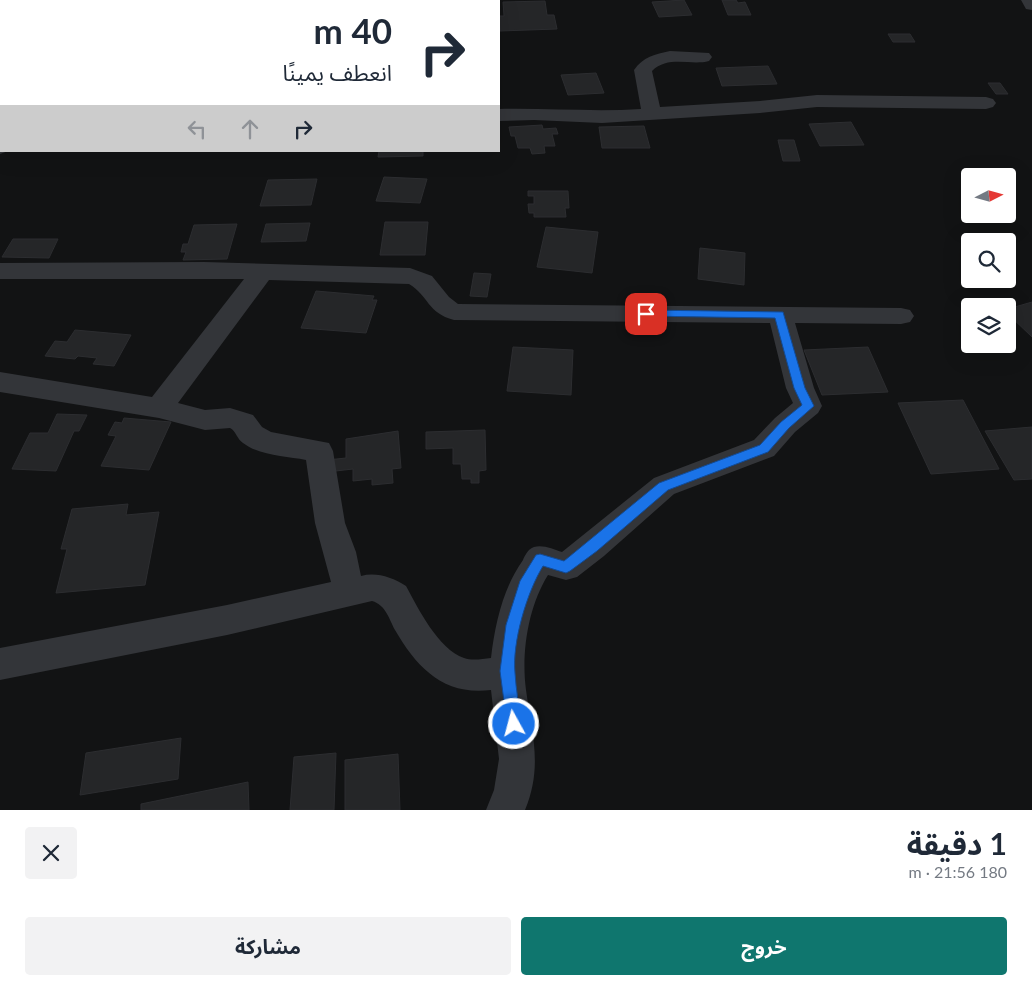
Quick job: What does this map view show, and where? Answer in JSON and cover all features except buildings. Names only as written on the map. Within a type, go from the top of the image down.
[{"type":"street","points":[[1029,0],[1032,5]]},
{"type":"street","points":[[652,114],[643,70],[648,63],[658,58],[703,57]]},
{"type":"street","points":[[500,115],[542,114],[602,117],[760,108],[817,101],[986,102]]},
{"type":"street","points":[[0,271],[262,272],[418,277],[425,282],[438,303],[454,312],[901,316]]},
{"type":"street","points":[[159,408],[262,272]]},
{"type":"street","points":[[505,810],[512,798],[519,759],[507,671],[513,625],[526,581],[540,559],[566,567],[593,547],[664,486],[764,448],[785,425],[808,406],[800,388],[780,314]]},
{"type":"street","points":[[0,382],[159,408],[206,420],[230,418],[243,422],[252,435],[266,442],[319,451],[330,523],[340,552],[344,575],[352,590]]},
{"type":"street","points":[[0,664],[227,620],[352,590],[372,587],[388,591],[394,596],[418,640],[438,660],[452,669],[468,675],[507,671]]},
{"type":"route","points":[[514,724],[507,671],[513,625],[526,581],[540,559],[566,567],[593,547],[664,486],[764,448],[785,425],[808,406],[800,388],[780,314],[646,314]]}]
